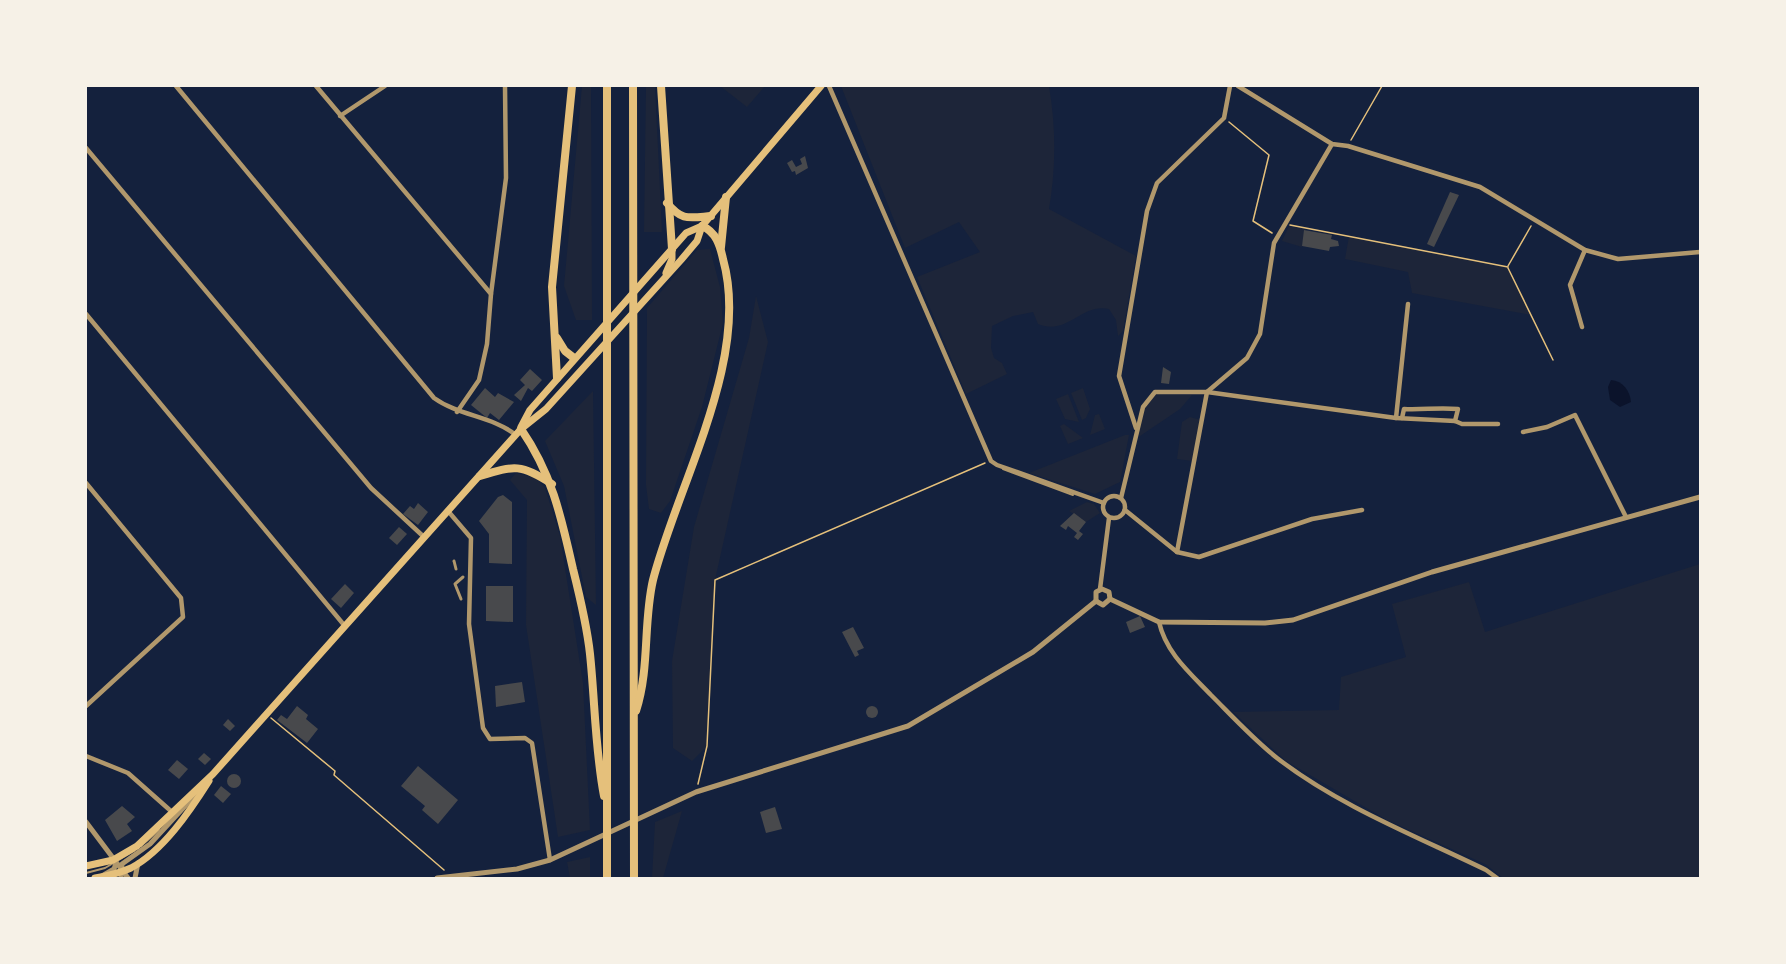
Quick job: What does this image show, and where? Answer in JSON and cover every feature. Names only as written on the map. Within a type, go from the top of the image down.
[{"type":"highway","points":[[557,378],[552,287],[572,86]]},
{"type":"highway","points":[[607,879],[608,86]]},
{"type":"highway","points":[[633,86],[634,879]]},
{"type":"highway","points":[[661,86],[667,203],[672,249]]},
{"type":"highway","points":[[721,250],[726,197]]},
{"type":"highway","points":[[667,203],[678,215],[688,218],[711,216]]},
{"type":"highway","points":[[634,717],[643,689],[652,583],[717,387],[730,315],[726,270],[721,250],[714,233],[702,226]]},
{"type":"highway","points":[[556,335],[566,351],[574,358]]},
{"type":"highway","points":[[518,432],[537,452],[552,484],[582,607],[590,653],[597,761],[608,817]]},
{"type":"highway","points":[[480,476],[510,466],[519,466],[552,484]]},
{"type":"main road","points":[[86,866],[114,862],[146,839],[213,774],[518,432],[546,409],[697,241],[702,226],[821,86]]},
{"type":"main road","points":[[518,432],[530,410],[574,358],[686,233],[702,226]]},
{"type":"main road","points":[[664,278],[672,259],[672,249]]},
{"type":"main road","points":[[574,358],[587,364]]},
{"type":"main road","points":[[97,878],[121,875],[138,863],[184,816],[213,774]]},
{"type":"street","points":[[176,86],[434,398],[457,412],[518,432]]},
{"type":"street","points":[[316,86],[491,294]]},
{"type":"street","points":[[340,116],[385,86]]},
{"type":"street","points":[[457,412],[479,380],[487,344],[506,178],[506,86]]},
{"type":"street","points":[[829,86],[991,460],[1001,467],[1104,503]]},
{"type":"street","points":[[1136,429],[1119,376],[1148,211],[1157,183],[1224,118],[1230,86]]},
{"type":"street","points":[[1238,86],[1332,144],[1348,146],[1480,187],[1585,250],[1618,260],[1701,252]]},
{"type":"street","points":[[1177,552],[1207,392],[1246,358],[1260,334],[1274,243],[1332,144]]},
{"type":"street","points":[[86,148],[371,488],[424,537]]},
{"type":"street","points":[[1582,327],[1570,285],[1585,250]]},
{"type":"street","points":[[1396,418],[1408,304]]},
{"type":"street","points":[[86,314],[344,625]]},
{"type":"street","points":[[1362,510],[1312,519],[1199,557],[1177,552],[1125,510],[1121,498],[1143,407],[1155,392],[1207,392],[1396,418],[1455,421],[1462,424],[1498,424]]},
{"type":"street","points":[[1402,418],[1404,409],[1424,410],[1430,406],[1458,409],[1455,421]]},
{"type":"street","points":[[1523,432],[1547,427],[1575,415],[1626,517]]},
{"type":"street","points":[[86,483],[181,598],[184,608],[183,617],[86,706]]},
{"type":"street","points":[[1110,518],[1104,512],[1104,503],[1112,496],[1121,498]]},
{"type":"street","points":[[1110,599],[1159,622],[1265,623],[1293,620],[1432,572],[1701,497]]},
{"type":"street","points":[[1110,518],[1121,517],[1125,510]]},
{"type":"street","points":[[448,511],[471,538],[469,624],[483,728],[490,739],[525,738],[532,743],[550,860]]},
{"type":"street","points":[[1096,602],[1095,595],[1100,589],[1110,518]]},
{"type":"street","points":[[454,561],[456,569]]},
{"type":"street","points":[[461,599],[455,584],[463,577]]},
{"type":"street","points":[[1100,589],[1109,592],[1110,599]]},
{"type":"street","points":[[1096,602],[1103,605],[1110,599]]},
{"type":"street","points":[[437,879],[517,869],[550,860],[696,792],[908,726],[1033,652],[1096,602]]},
{"type":"street","points":[[1159,622],[1163,638],[1188,672],[1277,758],[1316,784],[1384,821],[1486,870],[1497,879]]},
{"type":"street","points":[[86,756],[128,773],[172,812]]},
{"type":"street","points":[[121,875],[122,864],[165,829],[213,774]]},
{"type":"street","points":[[86,822],[121,875],[128,879]]},
{"type":"street","points":[[97,878],[114,869],[114,862]]},
{"type":"street","points":[[135,879],[138,863]]},
{"type":"lane","points":[[86,873],[114,862],[148,841],[213,774]]},
{"type":"lane","points":[[112,879],[121,875]]},
{"type":"path","points":[[1348,146],[1382,86]]},
{"type":"path","points":[[1224,118],[1269,155],[1253,221],[1277,237]]},
{"type":"path","points":[[1508,267],[1534,219]]},
{"type":"path","points":[[1285,224],[1508,267]]},
{"type":"path","points":[[1508,267],[1553,360]]},
{"type":"path","points":[[696,792],[706,746],[715,580],[991,460]]},
{"type":"path","points":[[266,714],[335,771],[334,775],[451,877]]},
{"type":"shaded area","points":[[582,86],[591,86],[592,320],[576,320],[564,286]]},
{"type":"shaded area","points":[[646,86],[655,86],[662,232],[644,232]]},
{"type":"shaded area","points":[[720,86],[765,86],[747,107]]},
{"type":"shaded area","points":[[841,86],[1049,86],[1054,148],[1049,209],[1136,256],[1123,331],[1118,336],[1116,320],[1109,309],[1090,310],[1066,323],[1049,327],[1038,324],[1033,312],[1013,316],[992,326],[991,348],[994,358],[1002,363],[1007,374],[966,394],[917,277],[980,252],[959,222],[905,248]]},
{"type":"shaded area","points":[[1289,226],[1305,229],[1302,247],[1282,241]]},
{"type":"shaded area","points":[[1349,236],[1508,267],[1531,315],[1412,293],[1408,272],[1345,259]]},
{"type":"shaded area","points":[[710,249],[720,287],[723,323],[702,407],[670,501],[661,513],[649,509],[646,485],[647,308],[697,250]]},
{"type":"shaded area","points":[[756,296],[768,342],[715,580],[707,746],[692,761],[673,748],[672,661],[694,527],[749,338]]},
{"type":"shaded area","points":[[1611,380],[1625,387],[1631,402],[1620,407],[1610,400],[1608,387]]},
{"type":"shaded area","points":[[1083,388],[1090,409],[1086,418],[1082,420],[1071,393]]},
{"type":"shaded area","points":[[593,391],[596,605],[586,597],[564,486],[545,441]]},
{"type":"shaded area","points":[[1068,394],[1079,422],[1065,419],[1056,399]]},
{"type":"shaded area","points":[[1156,394],[1192,395],[1180,409],[1140,436],[1137,433],[1144,409]]},
{"type":"shaded area","points":[[1099,414],[1105,429],[1090,435],[1095,415]]},
{"type":"shaded area","points":[[1190,417],[1201,420],[1192,461],[1177,459],[1182,422]]},
{"type":"shaded area","points":[[1064,424],[1083,438],[1068,444],[1060,426]]},
{"type":"shaded area","points":[[1129,435],[1120,482],[1095,494],[1029,473]]},
{"type":"shaded area","points":[[516,473],[536,478],[545,488],[560,536],[583,683],[590,830],[558,837],[526,625],[527,500],[510,480]]},
{"type":"shaded area","points":[[1087,502],[1094,504],[1100,513],[1086,522],[1069,511]]},
{"type":"shaded area","points":[[1700,564],[1700,878],[1503,878],[1485,864],[1387,820],[1286,761],[1233,712],[1339,710],[1341,677],[1406,657],[1392,604],[1469,582],[1485,632]]},
{"type":"shaded area","points":[[682,811],[663,878],[652,878],[655,822]]},
{"type":"shaded area","points":[[590,857],[590,878],[570,878],[567,862]]},
{"type":"building","points":[[805,156],[808,168],[796,175],[787,163],[792,160],[796,167],[802,164],[800,159]]},
{"type":"building","points":[[1450,192],[1459,195],[1434,247],[1427,244]]},
{"type":"building","points":[[1304,230],[1332,235],[1331,239],[1338,241],[1339,246],[1330,247],[1329,251],[1302,246]]},
{"type":"building","points":[[1163,367],[1171,372],[1169,384],[1161,383]]},
{"type":"building","points":[[530,369],[542,380],[532,391],[528,388],[521,401],[514,395],[525,385],[520,380]]},
{"type":"building","points":[[485,388],[495,397],[498,393],[514,402],[499,420],[490,413],[487,418],[471,405]]},
{"type":"building","points":[[503,495],[512,502],[512,564],[489,563],[489,534],[479,521],[498,497]]},
{"type":"building","points":[[418,503],[428,512],[418,525],[403,514],[410,506],[414,509]]},
{"type":"building","points":[[1074,513],[1086,522],[1079,531],[1083,534],[1078,540],[1074,537],[1077,533],[1068,526],[1066,530],[1060,526]]},
{"type":"building","points":[[399,527],[407,534],[397,545],[389,538]]},
{"type":"building","points":[[345,584],[354,593],[341,608],[331,599]]},
{"type":"building","points":[[486,586],[513,586],[513,622],[486,621]]},
{"type":"building","points":[[1140,616],[1145,627],[1130,633],[1126,622]]},
{"type":"building","points":[[853,627],[864,648],[857,651],[859,655],[855,657],[842,632]]},
{"type":"building","points":[[522,682],[525,702],[496,707],[495,686]]},
{"type":"building","points":[[297,706],[308,715],[306,719],[318,729],[307,743],[277,720],[281,715],[287,719]]},
{"type":"building","points":[[874,706],[878,712],[874,718],[870,718],[866,710]]},
{"type":"building","points":[[228,719],[235,726],[230,731],[223,725]]},
{"type":"building","points":[[204,753],[211,759],[205,765],[198,759]]},
{"type":"building","points":[[177,760],[188,769],[179,779],[168,770]]},
{"type":"building","points":[[418,766],[458,800],[438,824],[422,810],[425,806],[401,786]]},
{"type":"building","points":[[231,774],[237,774],[241,781],[237,788],[231,788],[227,784],[227,778]]},
{"type":"building","points":[[221,786],[231,794],[223,803],[214,795]]},
{"type":"building","points":[[122,806],[135,817],[127,824],[132,831],[117,841],[105,820]]},
{"type":"building","points":[[775,807],[782,829],[766,833],[760,812]]}]
